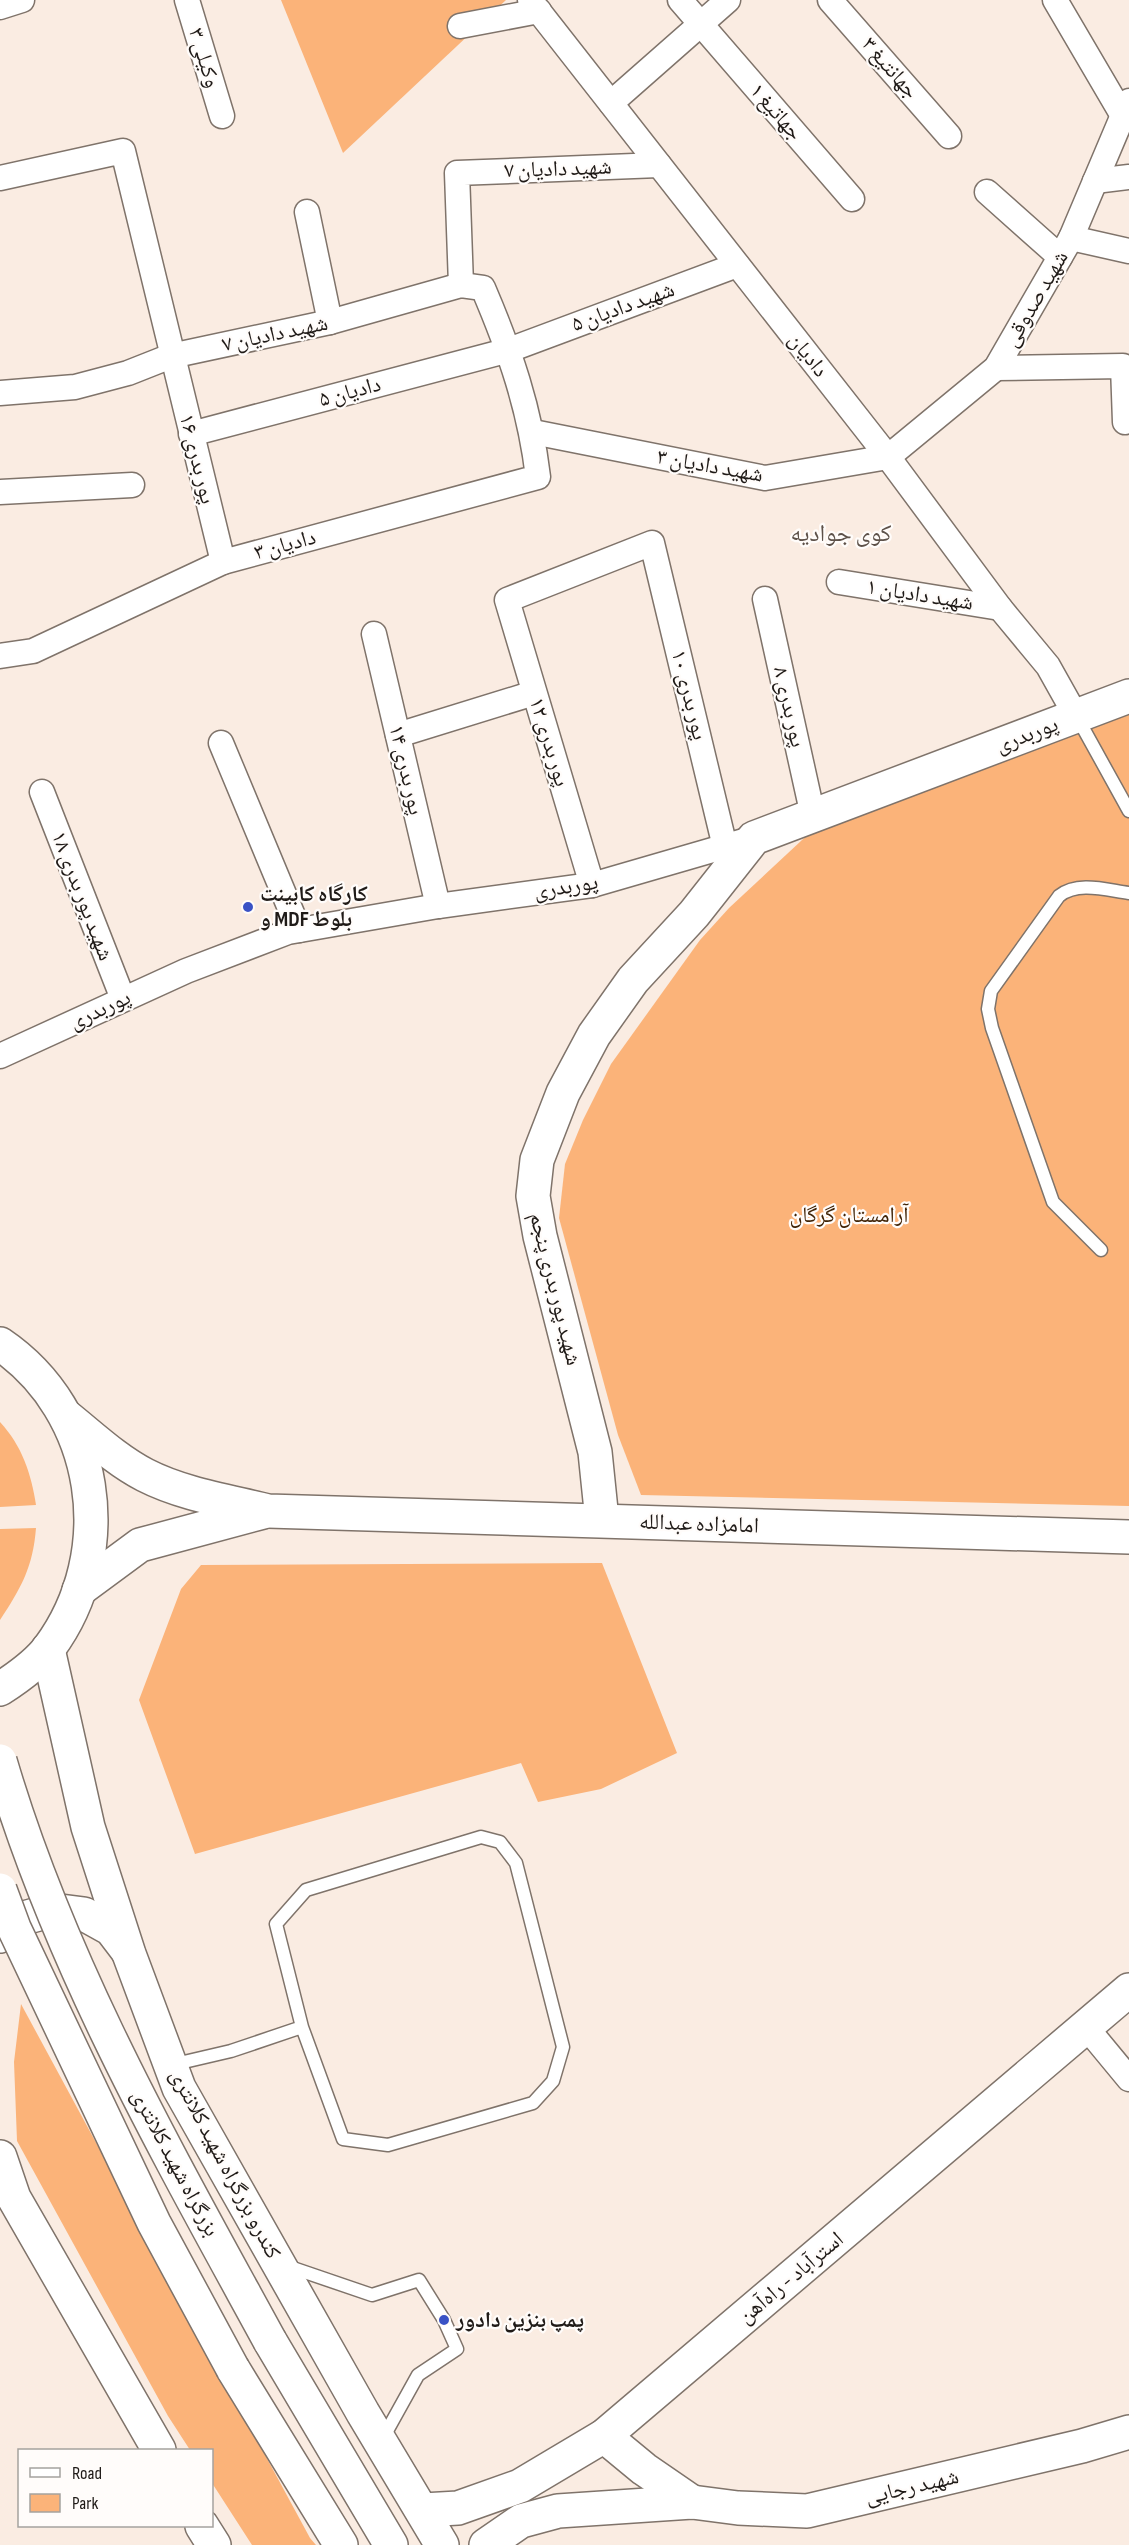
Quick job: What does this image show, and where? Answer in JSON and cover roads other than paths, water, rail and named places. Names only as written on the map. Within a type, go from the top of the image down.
[{"type":"main road","name":"پوربدری","points":[[740,842],[1129,696]]},
{"type":"main road","name":"شهید پور بدری پنجم","points":[[602,1521],[595,1452],[540,1236],[533,1196],[537,1160],[562,1093],[594,1035],[633,980],[694,914],[740,842]]},
{"type":"main road","points":[[0,1344],[15,1354],[35,1373],[67,1417],[80,1448],[92,1508],[88,1559],[79,1590],[48,1649],[19,1676],[0,1689]]},
{"type":"main road","name":"امامزاده عبدالله","points":[[67,1417],[107,1450],[145,1475],[197,1494],[268,1511],[1129,1537]]},
{"type":"main road","name":"امامزاده عبدالله","points":[[79,1590],[140,1545],[268,1511]]},
{"type":"main road","name":"کندرو بزرگراه شهید کلانتری","points":[[48,1649],[88,1827],[129,1953],[179,2088],[442,2545]]},
{"type":"main road","name":"بزرگراه شهید کلانتری","points":[[0,1761],[62,1937],[162,2142],[270,2341],[391,2545]]},
{"type":"main road","name":"بزرگراه شهید کلانتری","points":[[0,1890],[14,1928],[154,2223],[233,2369],[341,2545]]},
{"type":"main road","points":[[0,1936],[24,1918],[53,1910],[84,1914],[111,1929],[129,1953]]},
{"type":"main road","name":"استرآباد - راه‌آهن","points":[[423,2510],[458,2508],[520,2486],[604,2436],[1129,1990]]},
{"type":"main road","points":[[0,2157],[14,2198],[158,2449]]},
{"type":"main road","name":"شهید رجایی","points":[[486,2545],[521,2521],[558,2511],[692,2502],[738,2508],[807,2511],[1082,2446],[1129,2432]]},
{"type":"main road","name":"شهید رجایی","points":[[604,2436],[644,2469],[692,2502]]},
{"type":"main road","points":[[520,2486],[534,2517]]},
{"type":"main road","points":[[203,2527],[214,2545]]},
{"type":"street","points":[[0,8],[22,0]]},
{"type":"street","name":"وکیلی ۳","points":[[187,0],[222,116]]},
{"type":"street","name":"جهاتیغ ۱","points":[[680,0],[852,200]]},
{"type":"street","points":[[611,102],[728,0]]},
{"type":"street","name":"جهانتیغ ۳","points":[[830,0],[949,136]]},
{"type":"street","points":[[1055,0],[1126,108]]},
{"type":"street","points":[[460,26],[534,6]]},
{"type":"street","name":"دادیان","points":[[534,6],[888,457],[1000,608],[1048,666],[1076,716]]},
{"type":"street","name":"شهید صدوقی","points":[[888,457],[996,368],[1065,248],[1126,108]]},
{"type":"street","name":"پور بدری ۱۶","points":[[0,178],[123,151],[171,356],[223,562]]},
{"type":"street","name":"۷ شهید دادیان","points":[[461,285],[457,173],[659,165]]},
{"type":"street","points":[[1095,181],[1129,177]]},
{"type":"street","points":[[987,192],[1065,248],[1129,251]]},
{"type":"street","points":[[307,212],[330,322]]},
{"type":"street","name":"۵ شهید دادیان","points":[[509,350],[737,265]]},
{"type":"street","points":[[461,285],[483,288],[509,350],[533,432]]},
{"type":"street","name":"شهید دادیان ۷","points":[[0,393],[75,387],[128,373],[171,356],[330,322],[461,285]]},
{"type":"street","name":"دادیان ۵","points":[[192,434],[509,350]]},
{"type":"street","points":[[996,368],[1123,366],[1125,422]]},
{"type":"street","name":"۳ شهید دادیان","points":[[533,432],[765,478],[888,457]]},
{"type":"street","name":"دادیان ۳","points":[[0,656],[33,651],[223,562],[538,477],[533,432]]},
{"type":"street","points":[[0,492],[132,485]]},
{"type":"street","name":"پور بدری ۱۰","points":[[507,600],[652,543],[740,842]]},
{"type":"street","name":"۱ شهید دادیان","points":[[839,582],[1000,608]]},
{"type":"street","name":"پور بدری ۸","points":[[765,598],[813,816]]},
{"type":"street","name":"پور بدری ۱۲","points":[[507,600],[592,885]]},
{"type":"street","name":"پور بدری ۱۴","points":[[374,634],[438,906]]},
{"type":"street","points":[[398,735],[534,693]]},
{"type":"street","points":[[221,743],[299,930]]},
{"type":"street","name":"شهید پور بدری ۱۸","points":[[42,792],[123,999]]},
{"type":"street","name":"پوربدری","points":[[0,1056],[186,971],[288,932],[438,906],[592,885],[740,842]]},
{"type":"street","points":[[1086,2027],[1129,2079]]},
{"type":"lane","points":[[1076,716],[1129,811]]},
{"type":"lane","points":[[1101,1250],[1053,1202],[992,1028],[988,1008],[991,991],[1059,896],[1068,889],[1079,887],[1129,893]]},
{"type":"lane","points":[[481,1837],[500,1842],[516,1863],[563,2047],[553,2081],[532,2103],[387,2145],[343,2139],[302,2027],[276,1924],[306,1890],[481,1837]]},
{"type":"lane","points":[[171,2065],[231,2051],[302,2027]]},
{"type":"lane","points":[[278,2262],[372,2295],[419,2280],[444,2320],[457,2349],[418,2375],[381,2442]]},
{"type":"place","name":"کارگاه کابینت و MDF بلوط","points":[[248,907]]},
{"type":"place","name":"پمپ بنزین دادور","points":[[444,2320]]},
{"type":"district","name":"کوی جوادیه","points":[[841,533]]},
{"type":"park label","name":"آرامستان گرگان","points":[[849,1215]]}]
